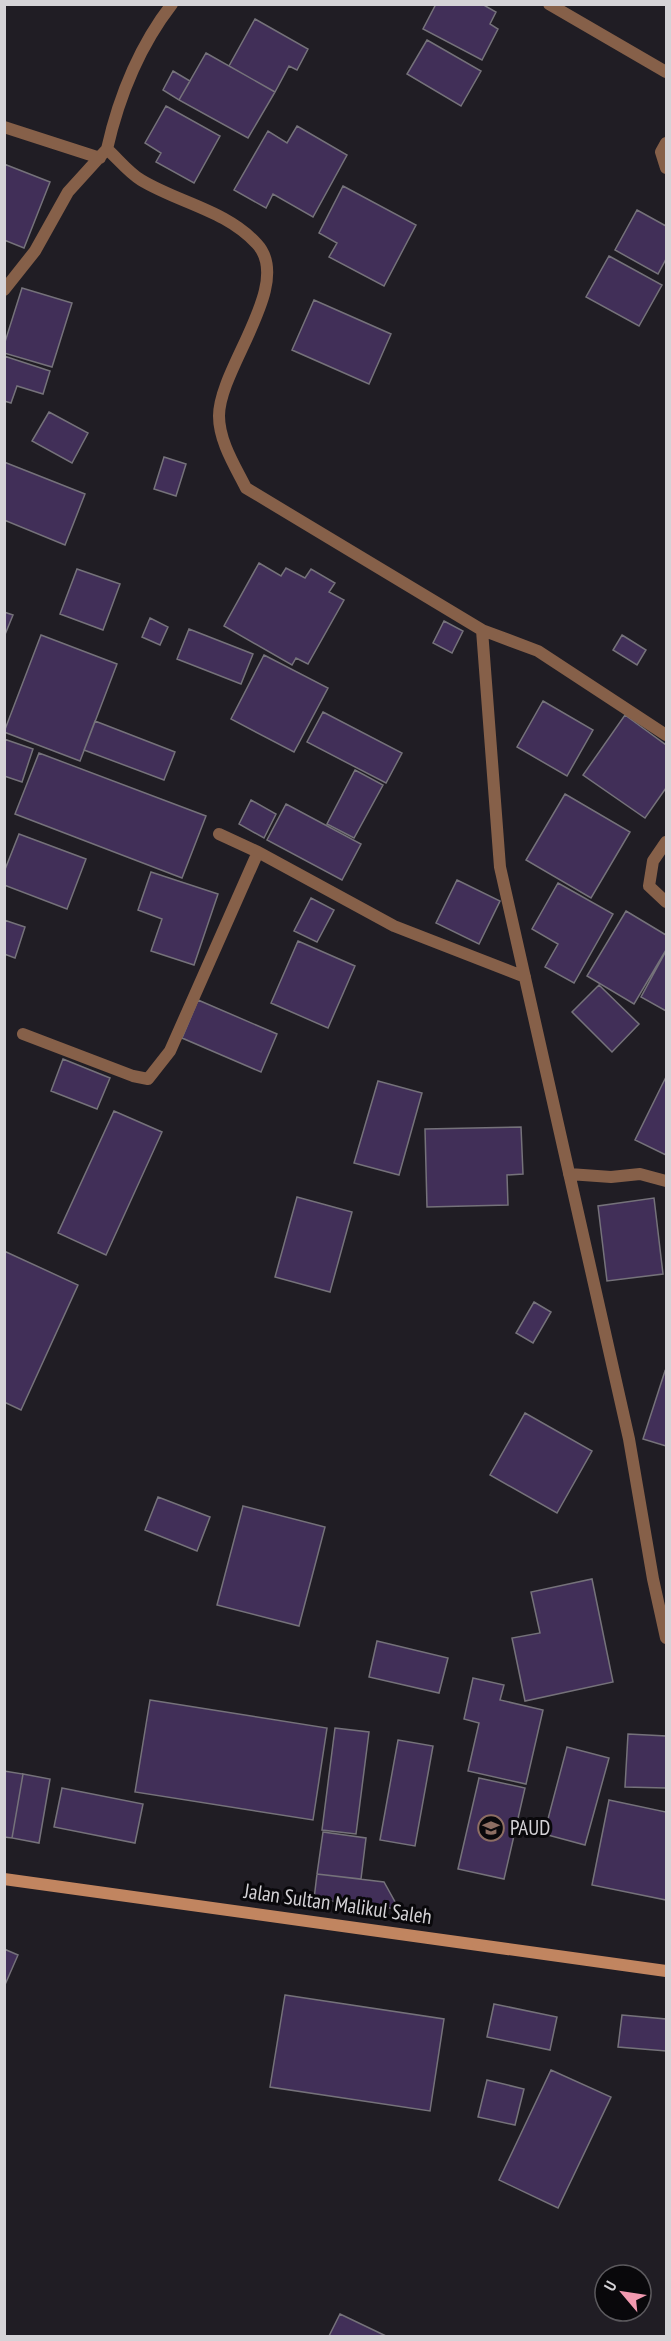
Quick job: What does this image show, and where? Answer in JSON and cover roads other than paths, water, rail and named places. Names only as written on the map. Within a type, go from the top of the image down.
[{"type":"main road","name":"Jalan Sultan Malikul Saleh","points":[[4,1879],[666,1971]]},
{"type":"street","points":[[4,290],[36,250],[68,192],[104,154],[116,111],[132,68],[172,4]]},
{"type":"street","points":[[549,4],[666,72]]},
{"type":"street","points":[[4,128],[104,154],[140,179],[232,222],[259,245],[268,271],[261,306],[227,378],[219,416],[226,449],[246,488],[482,630],[538,651],[666,735]]},
{"type":"street","points":[[666,143],[661,152],[666,168]]},
{"type":"street","points":[[482,630],[500,867],[629,1439],[653,1579],[666,1638]]},
{"type":"street","points":[[219,834],[258,852],[394,926],[525,977]]},
{"type":"street","points":[[666,842],[653,861],[649,886],[666,902]]},
{"type":"street","points":[[23,1034],[133,1076],[148,1079],[170,1051],[258,852]]},
{"type":"street","points":[[569,1174],[611,1177],[640,1174],[666,1181]]},
{"type":"place","name":"PAUD","points":[[491,1828]]}]
